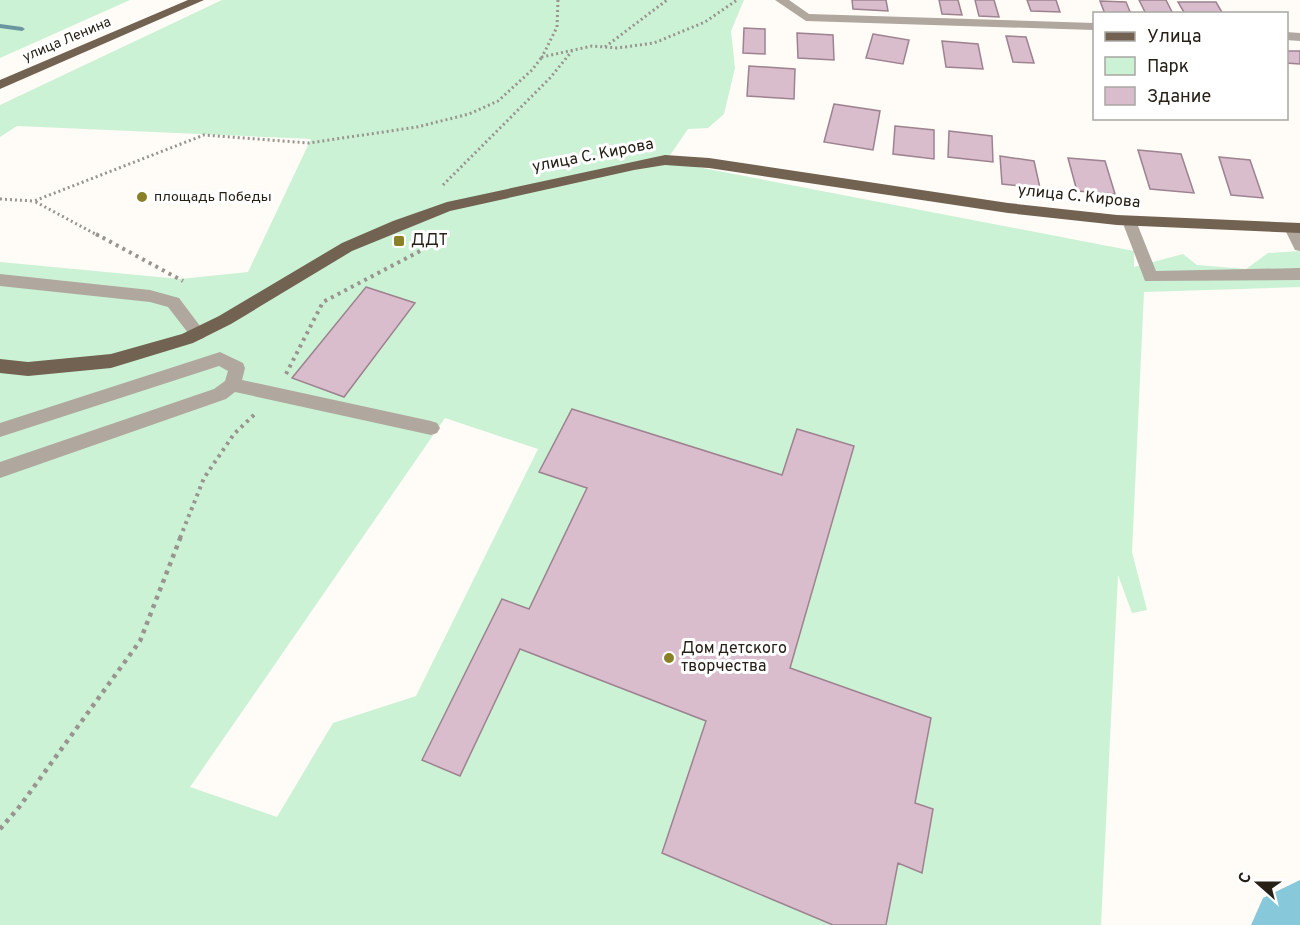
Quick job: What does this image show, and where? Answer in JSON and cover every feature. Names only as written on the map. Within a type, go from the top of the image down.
[{"type":"main road","name":"улица Ленина","points":[[0,86],[198,0]]},
{"type":"main road","name":"улица С. Кирова","points":[[0,366],[28,369],[111,362],[198,334],[346,247],[447,207],[665,160],[710,163],[1008,208],[1129,221],[1296,228]]},
{"type":"street","points":[[781,0],[806,17],[1093,27]]},
{"type":"street","points":[[1129,221],[1150,277],[1300,274]]},
{"type":"street","points":[[1296,228],[1300,246]]},
{"type":"street","points":[[0,280],[150,296],[173,302],[198,334]]},
{"type":"street","points":[[0,430],[220,359],[237,368],[232,385],[220,394],[0,470]]},
{"type":"street","points":[[232,385],[431,428]]},
{"type":"path","points":[[0,199],[34,201],[204,135],[309,143],[417,127],[469,114],[498,101],[532,70],[542,57],[556,27],[558,0]]},
{"type":"path","points":[[605,47],[667,0]]},
{"type":"path","points":[[542,57],[592,46],[635,47],[668,39],[705,22],[737,0]]},
{"type":"path","points":[[0,829],[20,806],[140,641],[204,478],[234,434],[275,395],[323,302],[441,240],[447,207],[439,190],[550,78],[572,51]]},
{"type":"path","points":[[34,201],[180,279],[187,286]]},
{"type":"green space","points":[[0,0],[130,0],[0,58]]},
{"type":"green space","points":[[222,0],[744,0],[731,31],[735,68],[724,114],[708,128],[688,129],[666,161],[1134,251],[1134,267],[1183,254],[1197,265],[1246,269],[1268,253],[1300,251],[1300,287],[1144,292],[1132,552],[1147,610],[1132,613],[1118,575],[1101,925],[886,925],[898,863],[922,873],[933,809],[915,803],[931,719],[790,668],[854,446],[797,429],[782,475],[573,409],[540,472],[587,488],[529,609],[502,599],[422,760],[460,775],[520,649],[706,721],[833,925],[0,925],[0,262],[180,279],[248,272],[311,139],[17,126],[0,137],[0,105]],"holes":[[[445,418],[538,449],[416,696],[333,723],[277,817],[190,787]]]},
{"type":"building","points":[[852,0],[886,0],[888,11],[853,9]]},
{"type":"building","points":[[939,0],[958,0],[962,15],[942,14]]},
{"type":"building","points":[[975,0],[994,0],[999,17],[979,16]]},
{"type":"building","points":[[1027,0],[1056,0],[1060,12],[1031,11]]},
{"type":"building","points":[[1139,0],[1166,0],[1172,12],[1145,12]]},
{"type":"building","points":[[1100,1],[1126,2],[1130,12],[1104,12]]},
{"type":"building","points":[[1178,2],[1216,2],[1222,12],[1184,12]]},
{"type":"building","points":[[744,28],[765,29],[765,54],[743,53]]},
{"type":"building","points":[[797,33],[833,35],[834,60],[798,58]]},
{"type":"building","points":[[873,34],[909,40],[903,64],[866,58]]},
{"type":"building","points":[[1006,36],[1026,37],[1034,63],[1013,62]]},
{"type":"building","points":[[942,41],[978,44],[983,69],[946,67]]},
{"type":"building","points":[[1288,51],[1300,51],[1300,64],[1288,63]]},
{"type":"building","points":[[749,66],[795,69],[794,99],[747,96]]},
{"type":"building","points":[[834,104],[880,111],[873,150],[824,142]]},
{"type":"building","points":[[895,126],[934,130],[934,159],[893,154]]},
{"type":"building","points":[[949,131],[992,136],[993,162],[948,157]]},
{"type":"building","points":[[1138,150],[1181,154],[1194,193],[1150,189]]},
{"type":"building","points":[[1000,156],[1034,161],[1040,188],[1002,184]]},
{"type":"building","points":[[1219,157],[1250,160],[1263,198],[1231,195]]},
{"type":"building","points":[[1068,158],[1105,161],[1115,194],[1077,191]]},
{"type":"building","points":[[366,287],[415,303],[344,397],[292,378]]},
{"type":"building","name":"Дом детского творчества","points":[[572,409],[782,475],[797,429],[854,446],[790,668],[931,718],[915,803],[933,809],[922,873],[898,863],[886,925],[833,925],[662,853],[706,721],[520,649],[460,776],[422,760],[502,599],[529,609],[587,488],[539,472]]},
{"type":"waterway","points":[[0,26],[22,29]]},
{"type":"waterway","points":[[1290,925],[1300,919]]},
{"type":"place","name":"площадь Победы","points":[[142,197]]},
{"type":"place","name":"ДДТ","points":[[399,241]]},
{"type":"place","name":"Дом детского творчества","points":[[669,658]]}]
